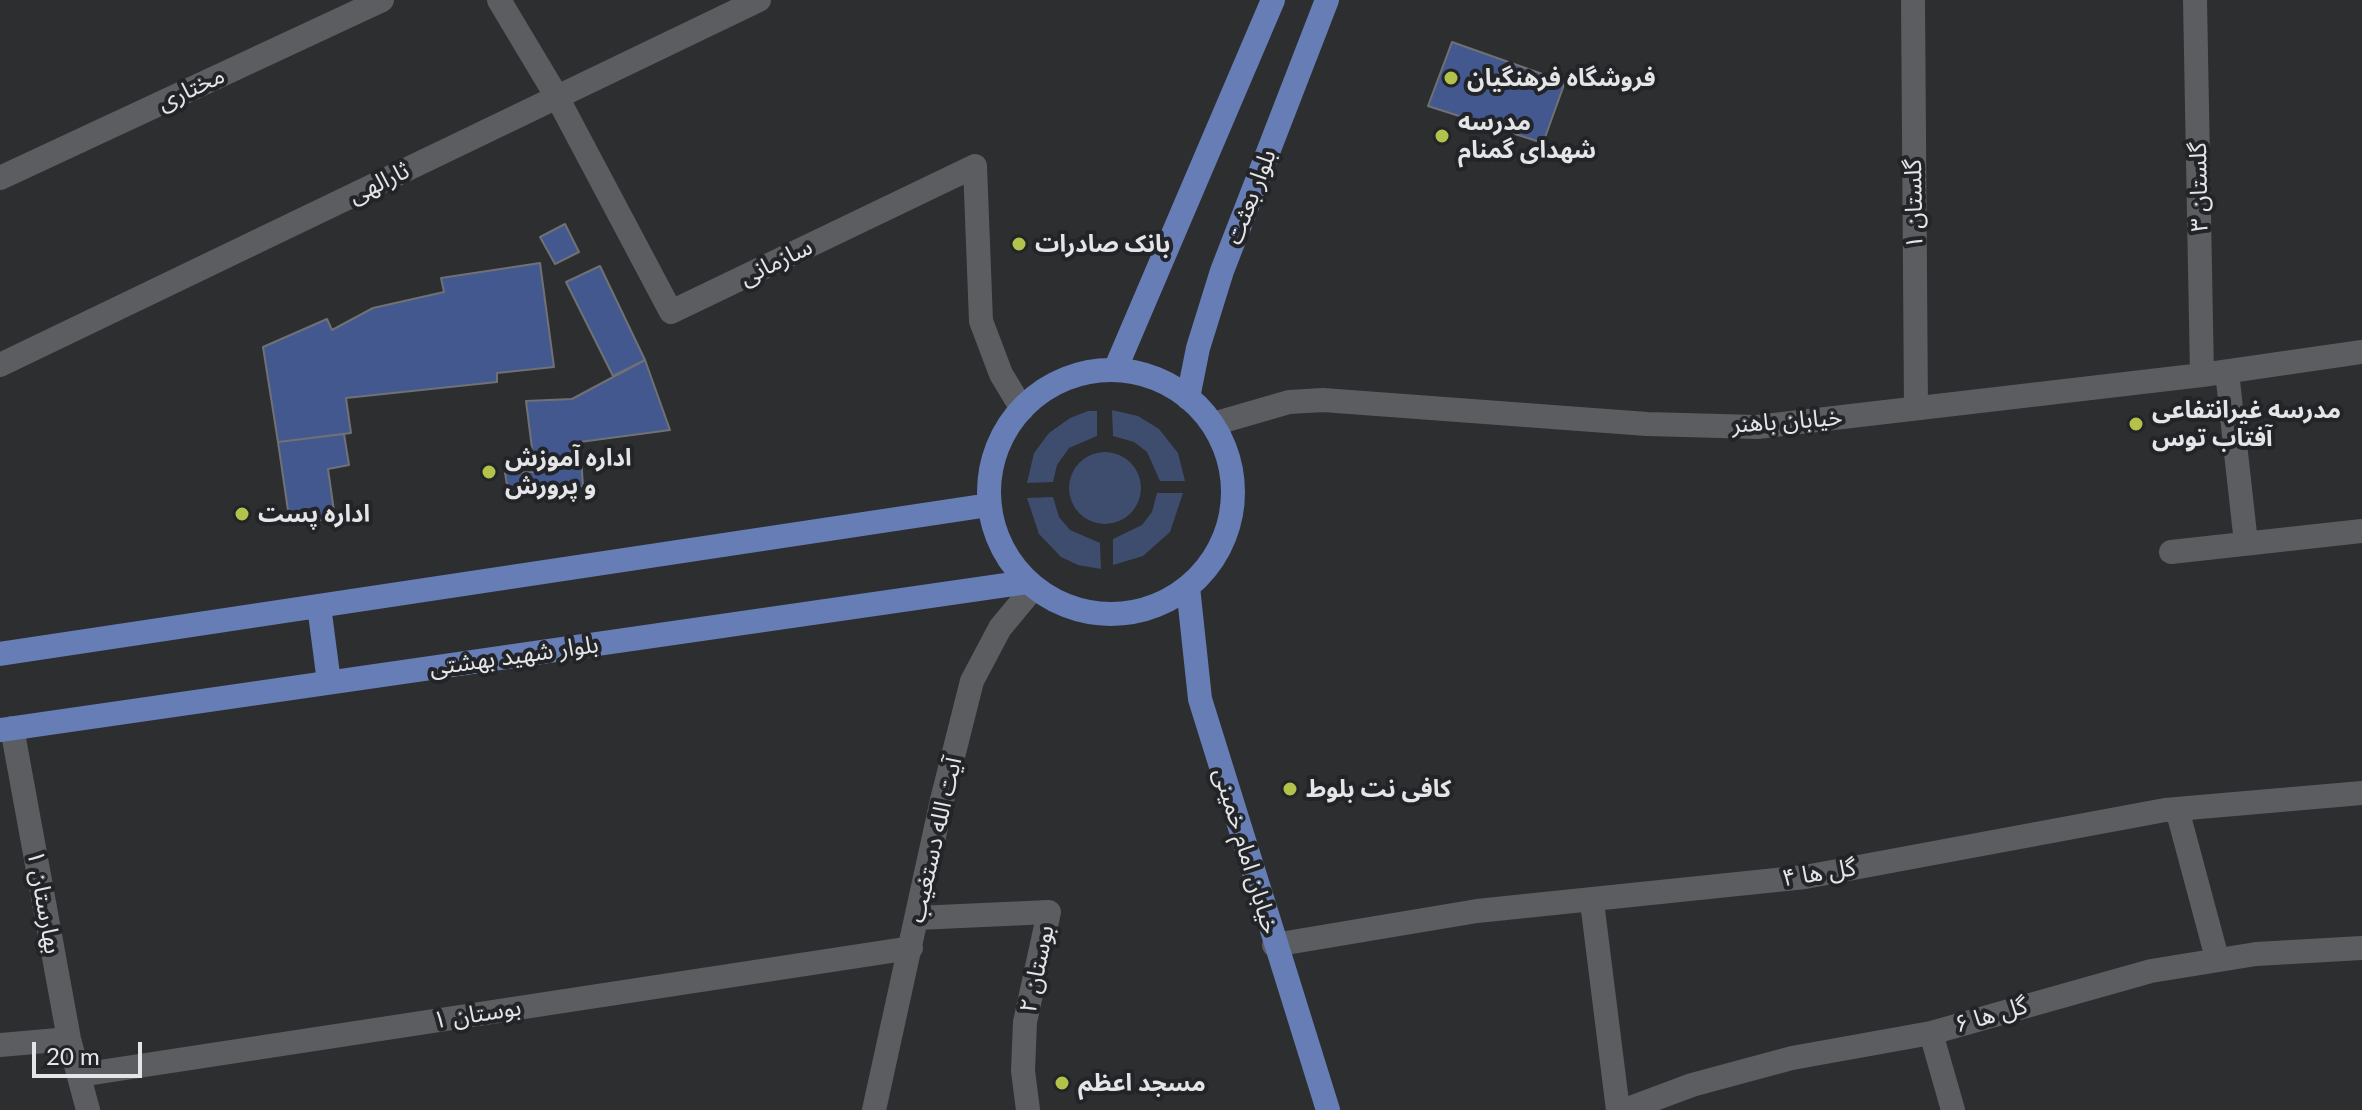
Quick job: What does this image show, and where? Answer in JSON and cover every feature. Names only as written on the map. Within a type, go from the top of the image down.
[{"type":"main road","points":[[1115,370],[1273,0]]},
{"type":"main road","name":"بلوار بعثت","points":[[1188,398],[1198,348],[1222,271],[1327,0]]},
{"type":"main road","points":[[1115,370],[1161,381],[1188,398],[1213,424],[1230,463],[1232,506],[1229,525],[1213,559],[1188,587],[1158,605],[1108,615],[1068,607],[1030,585],[1001,547],[989,505],[992,464],[1003,435],[1022,409],[1046,389],[1074,376],[1115,370]]},
{"type":"main road","points":[[0,654],[989,505]]},
{"type":"main road","name":"بلوار شهید بهشتی","points":[[6,729],[1030,585]]},
{"type":"main road","name":"خیابان امام خمینی","points":[[1188,587],[1200,699],[1274,945],[1328,1110]]},
{"type":"main road","points":[[319,606],[329,682]]},
{"type":"street","name":"مختاری","points":[[0,178],[382,0]]},
{"type":"street","name":"سازمانی","points":[[499,0],[557,97],[671,312],[975,166],[981,321],[1001,374],[1022,409]]},
{"type":"street","name":"ثارالهی","points":[[0,365],[759,0]]},
{"type":"street","name":"گلستان ۱","points":[[1913,0],[1916,408]]},
{"type":"street","name":"گلستان ۳","points":[[2195,0],[2202,375]]},
{"type":"street","name":"خیابان باهنر","points":[[1213,424],[1289,402],[1323,400],[1647,424],[1757,427],[2227,372],[2362,352]]},
{"type":"street","points":[[2227,372],[2246,543]]},
{"type":"street","points":[[2171,552],[2362,531]]},
{"type":"street","name":"آیت الله دستغیب","points":[[874,1110],[972,681],[1000,628],[1030,585]]},
{"type":"street","name":"بهارستان ۱","points":[[6,729],[69,1039],[80,1075]]},
{"type":"street","name":"گل ها ۴","points":[[1274,945],[1477,911],[1592,902],[1805,877],[2177,809],[2362,793]]},
{"type":"street","points":[[2177,809],[2217,958]]},
{"type":"street","points":[[1592,902],[1618,1110]]},
{"type":"street","name":"بوستان ۲","points":[[917,918],[1049,912],[1025,1022],[1023,1071],[1028,1110]]},
{"type":"street","name":"بوستان ۱","points":[[80,1075],[911,948]]},
{"type":"street","name":"گل ها ۶","points":[[1625,1110],[1692,1085],[1792,1058],[1931,1033],[2151,971],[2217,958],[2362,948]]},
{"type":"street","points":[[1931,1033],[1953,1110]]},
{"type":"street","points":[[0,1045],[69,1039]]},
{"type":"street","points":[[80,1075],[88,1110]]},
{"type":"shaded area","points":[[1112,410],[1138,416],[1159,429],[1178,453],[1185,481],[1160,481],[1147,452],[1134,442],[1113,436]]},
{"type":"shaded area","points":[[1097,411],[1097,436],[1069,448],[1057,465],[1053,482],[1027,483],[1034,453],[1049,433],[1070,418]]},
{"type":"shaded area","points":[[1112,452],[1131,462],[1139,474],[1139,502],[1131,514],[1119,522],[1098,524],[1079,514],[1071,502],[1069,481],[1079,462],[1091,454]]},
{"type":"shaded area","points":[[1157,493],[1183,493],[1170,532],[1143,556],[1113,565],[1113,539],[1142,525],[1152,512]]},
{"type":"shaded area","points":[[1053,497],[1059,517],[1070,530],[1100,543],[1101,569],[1078,565],[1061,557],[1039,534],[1027,498]]},
{"type":"building","points":[[1452,42],[1565,82],[1543,143],[1428,106]]},
{"type":"building","points":[[565,224],[579,252],[555,264],[540,237]]},
{"type":"building","points":[[540,263],[554,367],[497,373],[497,382],[346,398],[351,433],[278,442],[263,347],[327,319],[332,330],[373,308],[444,292],[441,278]]},
{"type":"building","points":[[600,266],[645,360],[613,376],[566,282]]},
{"type":"building","points":[[645,360],[670,430],[580,442],[583,486],[509,496],[505,473],[535,472],[526,401],[572,399]]},
{"type":"building","points":[[344,434],[349,465],[328,469],[335,518],[290,524],[278,442]]},
{"type":"place","name":"فروشگاه فرهنگیان","points":[[1451,78]]},
{"type":"place","name":"مدرسه شهدای گمنام","points":[[1442,136]]},
{"type":"place","name":"بانک صادرات","points":[[1019,244]]},
{"type":"place","name":"مدرسه غیرانتفاعی آفتاب توس","points":[[2136,424]]},
{"type":"place","name":"اداره آموزش و پرورش","points":[[489,472]]},
{"type":"place","name":"اداره پست","points":[[242,514]]},
{"type":"place","name":"کافی نت بلوط","points":[[1290,789]]},
{"type":"place","name":"مسجد اعظم","points":[[1062,1083]]}]
